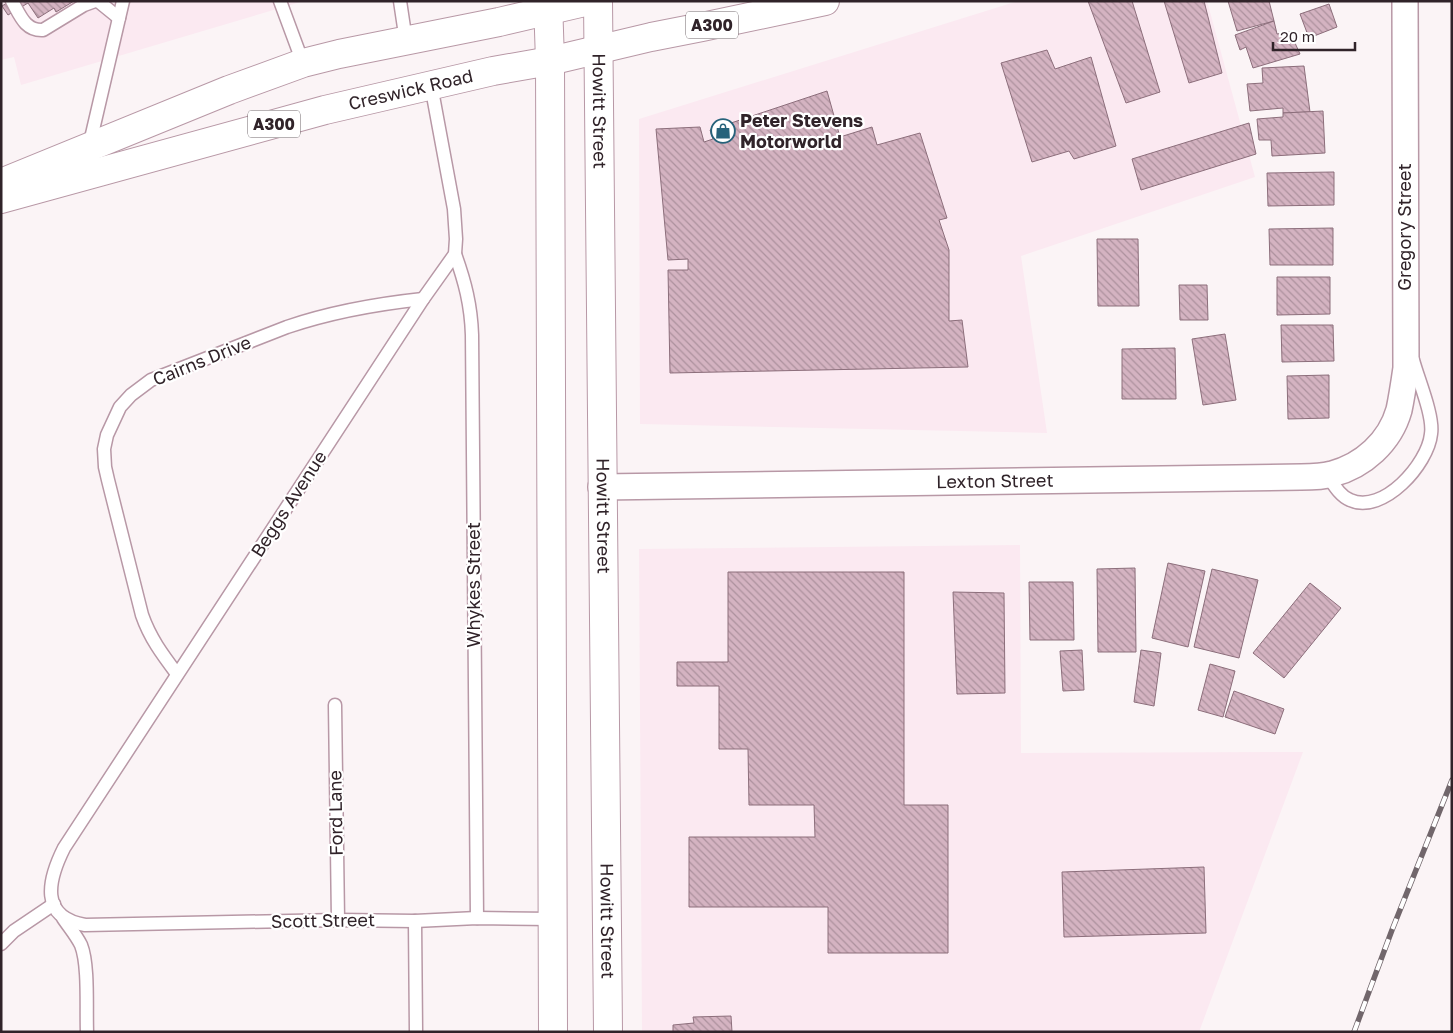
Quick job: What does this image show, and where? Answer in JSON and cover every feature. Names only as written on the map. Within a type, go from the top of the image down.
[{"type":"main road","name":"A300","points":[[1,183],[229,90],[302,63],[406,41],[548,6],[589,1]]},
{"type":"main road","name":"Howitt Street","points":[[598,1],[608,1032]]},
{"type":"main road","name":"Creswick Road","points":[[1,199],[325,110],[651,36],[825,1]]},
{"type":"main road","points":[[548,6],[550,60],[553,1032]]},
{"type":"street","name":"Gregory Street","points":[[1379,446],[1391,428],[1399,410],[1406,368],[1405,1]]},
{"type":"street","name":"Lexton Street","points":[[602,486],[1301,477],[1327,475],[1352,466],[1365,459],[1379,446]]},
{"type":"lane","points":[[12,1],[29,28],[43,30],[94,1]]},
{"type":"lane","points":[[98,1],[119,18]]},
{"type":"lane","points":[[89,147],[123,1]]},
{"type":"lane","points":[[280,1],[302,63]]},
{"type":"lane","points":[[400,1],[406,41]]},
{"type":"lane","points":[[431,85],[454,209],[455,254]]},
{"type":"lane","name":"Beggs Avenue","points":[[57,909],[51,892],[51,880],[64,848],[423,299],[455,254]]},
{"type":"lane","name":"Whykes Street","points":[[455,254],[468,294],[472,335],[477,918]]},
{"type":"lane","name":"Cairns Drive","points":[[177,674],[153,640],[145,623],[108,480],[104,449],[107,435],[120,407],[130,395],[151,380],[286,327],[307,320],[372,305],[423,299]]},
{"type":"lane","points":[[1327,475],[1346,498],[1357,503],[1371,502],[1390,494],[1398,488],[1412,473],[1425,453],[1432,433],[1431,424],[1406,337]]},
{"type":"lane","name":"Ford Lane","points":[[335,705],[338,920]]},
{"type":"lane","points":[[1,944],[14,930],[57,909],[82,949],[86,972],[87,1032]]},
{"type":"lane","name":"Scott Street","points":[[57,909],[63,918],[73,922],[93,925],[552,918]]},
{"type":"lane","points":[[415,921],[416,1032]]},
{"type":"shaded area","points":[[1,1],[304,1],[21,85],[14,57],[1,60]]},
{"type":"shaded area","points":[[1018,1],[1207,1],[1255,177],[1021,256],[1047,433],[640,424],[639,119]]},
{"type":"shaded area","points":[[1020,545],[1021,753],[1303,752],[1199,1032],[642,1032],[639,549]]},
{"type":"building","points":[[10,1],[74,1],[56,12],[54,8],[38,18],[28,3],[8,15],[2,6]]},
{"type":"building","points":[[1088,1],[1132,1],[1160,92],[1126,103]]},
{"type":"building","points":[[1164,1],[1204,1],[1222,73],[1189,83]]},
{"type":"building","points":[[1228,1],[1269,1],[1274,21],[1237,31]]},
{"type":"building","points":[[1329,4],[1337,27],[1309,38],[1300,14]]},
{"type":"building","points":[[1274,21],[1277,34],[1290,32],[1300,54],[1253,68],[1246,47],[1240,50],[1235,35]]},
{"type":"building","points":[[1047,50],[1055,69],[1091,57],[1116,146],[1074,159],[1069,151],[1032,162],[1001,63]]},
{"type":"building","points":[[1304,66],[1310,112],[1283,113],[1283,108],[1250,111],[1247,84],[1263,83],[1262,68]]},
{"type":"building","points":[[827,91],[840,137],[872,127],[877,145],[920,133],[947,218],[939,220],[949,250],[949,321],[962,320],[968,367],[670,373],[668,270],[688,270],[688,259],[668,260],[656,129],[700,127],[704,142],[713,139],[710,130]]},
{"type":"building","points":[[1323,111],[1325,153],[1272,156],[1271,140],[1259,140],[1257,119],[1283,117],[1283,113]]},
{"type":"building","points":[[1249,123],[1256,154],[1141,190],[1132,159]]},
{"type":"building","points":[[1334,172],[1334,205],[1268,206],[1267,173]]},
{"type":"building","points":[[1333,228],[1333,265],[1270,265],[1269,229]]},
{"type":"building","points":[[1097,239],[1138,239],[1139,306],[1098,306]]},
{"type":"building","points":[[1277,277],[1330,277],[1330,314],[1277,315]]},
{"type":"building","points":[[1179,285],[1207,285],[1208,320],[1180,320]]},
{"type":"building","points":[[1281,325],[1333,325],[1334,361],[1282,362]]},
{"type":"building","points":[[1225,334],[1236,400],[1203,405],[1192,339]]},
{"type":"building","points":[[1175,348],[1176,399],[1122,399],[1122,349]]},
{"type":"building","points":[[1329,375],[1329,418],[1288,419],[1287,376]]},
{"type":"building","points":[[1168,563],[1205,571],[1188,647],[1152,638]]},
{"type":"building","points":[[1135,568],[1136,652],[1098,652],[1097,569]]},
{"type":"building","points":[[1212,569],[1258,580],[1239,658],[1194,647]]},
{"type":"building","points":[[728,572],[904,572],[904,805],[948,805],[948,953],[828,953],[828,907],[689,907],[689,837],[815,837],[814,805],[749,805],[748,749],[719,749],[719,686],[677,686],[677,662],[728,662]]},
{"type":"building","points":[[1029,582],[1073,582],[1074,640],[1030,640]]},
{"type":"building","points":[[1310,583],[1341,608],[1284,678],[1253,653]]},
{"type":"building","points":[[953,592],[1004,593],[1005,693],[957,694]]},
{"type":"building","points":[[1082,650],[1084,690],[1063,691],[1060,651]]},
{"type":"building","points":[[1141,650],[1161,653],[1154,706],[1134,702]]},
{"type":"building","points":[[1210,664],[1235,671],[1223,717],[1198,710]]},
{"type":"building","points":[[1234,691],[1284,709],[1275,734],[1225,717]]},
{"type":"building","points":[[1204,867],[1206,933],[1064,937],[1062,872]]},
{"type":"building","points":[[731,1016],[732,1032],[673,1032],[673,1025],[694,1023],[693,1017]]},
{"type":"railway","points":[[1354,1032],[1392,930],[1452,780]]},
{"type":"place","name":"Peter Stevens Motorworld","points":[[723,131]]}]
